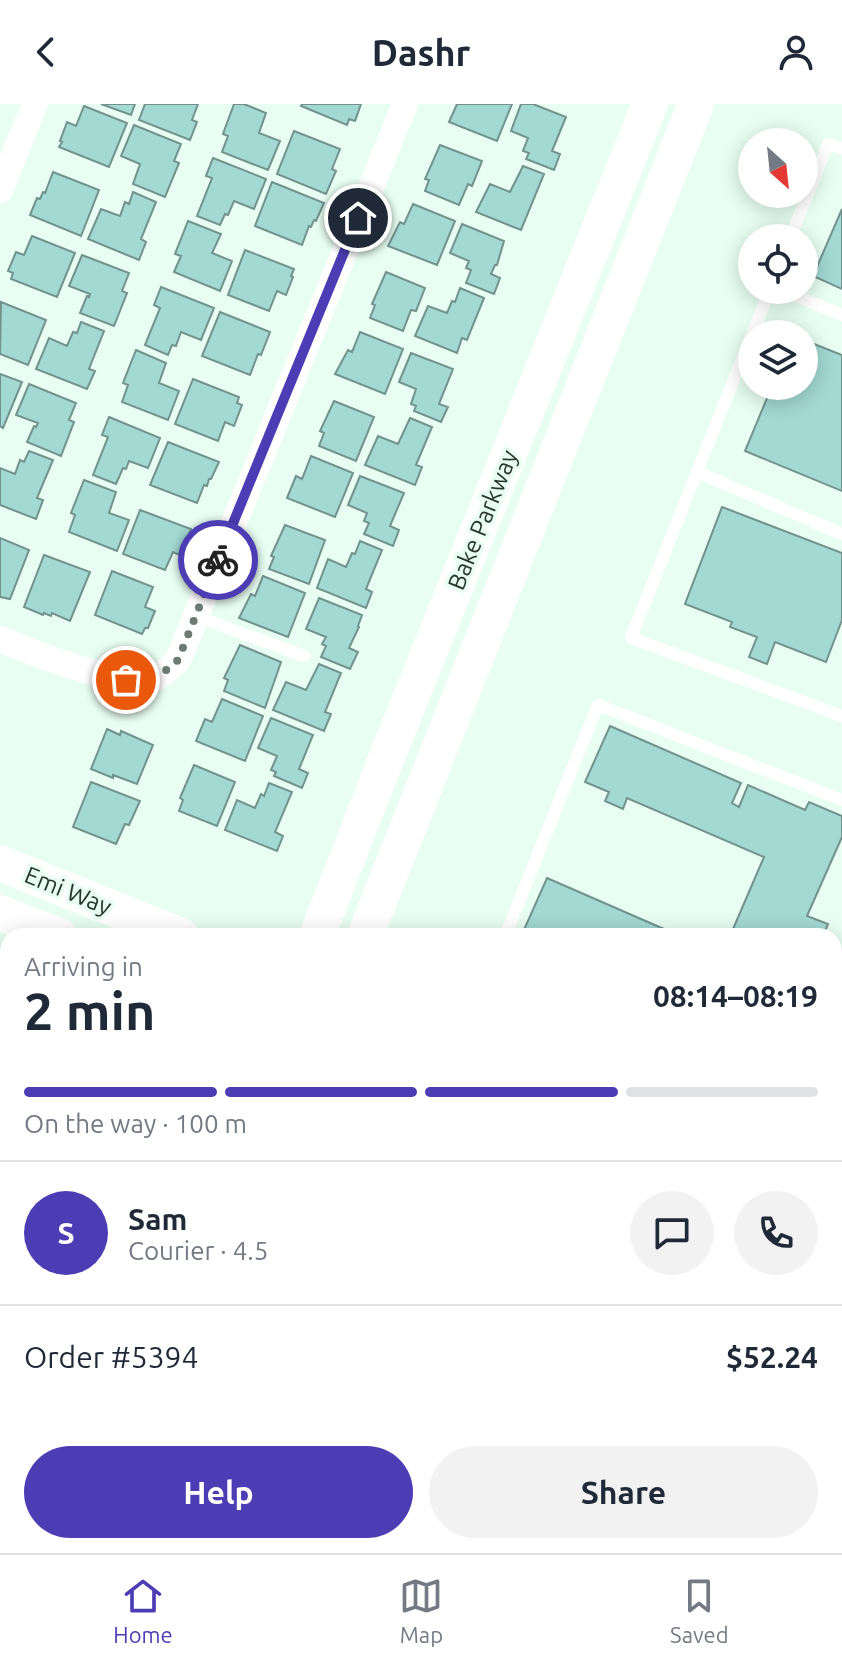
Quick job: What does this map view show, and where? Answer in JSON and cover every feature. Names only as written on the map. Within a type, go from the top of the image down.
[{"type":"main road","name":"Bake Parkway","points":[[320,928],[650,104]]},
{"type":"main road","name":"Bake Parkway","points":[[368,928],[696,104]]},
{"type":"main road","name":"Emi Way","points":[[0,863],[161,928]]},
{"type":"main road","name":"Emi Way","points":[[0,913],[38,928]]},
{"type":"street","points":[[0,190],[35,104]]},
{"type":"street","points":[[0,639],[49,659],[126,680],[157,678],[178,660],[405,104]]},
{"type":"lane","points":[[796,224],[828,144],[842,148]]},
{"type":"lane","points":[[816,304],[842,315]]},
{"type":"lane","points":[[738,369],[631,638],[842,716]]},
{"type":"lane","points":[[697,472],[842,534]]},
{"type":"lane","points":[[195,616],[304,656]]},
{"type":"lane","points":[[508,928],[598,705],[842,800]]},
{"type":"building","points":[[101,104],[135,104],[131,115]]},
{"type":"building","points":[[145,104],[198,104],[192,120],[197,122],[190,140],[139,120]]},
{"type":"building","points":[[234,104],[244,104],[266,113],[259,133],[280,141],[268,170],[222,152],[228,136],[223,134]]},
{"type":"building","points":[[302,104],[361,104],[355,121],[349,119],[347,125]]},
{"type":"building","points":[[457,104],[512,104],[497,141],[449,122]]},
{"type":"building","points":[[521,104],[533,104],[566,117],[552,151],[560,154],[554,170],[526,159],[529,153],[523,151],[528,138],[511,131]]},
{"type":"building","points":[[84,106],[127,123],[109,167],[59,147],[67,122],[76,126]]},
{"type":"building","points":[[134,125],[181,144],[174,161],[179,163],[165,197],[133,184],[140,164],[121,156]]},
{"type":"building","points":[[294,131],[340,149],[332,169],[336,171],[326,194],[277,174]]},
{"type":"building","points":[[440,145],[482,161],[472,186],[468,184],[459,205],[425,191],[429,180],[425,179]]},
{"type":"building","points":[[213,158],[266,179],[254,209],[234,201],[220,225],[197,216],[212,178],[206,176]]},
{"type":"building","points":[[523,166],[544,174],[521,230],[476,212],[490,184],[510,192]]},
{"type":"building","points":[[53,172],[99,190],[81,236],[30,215],[37,198],[40,199],[45,193]]},
{"type":"building","points":[[272,182],[324,203],[316,221],[309,226],[302,245],[255,226]]},
{"type":"building","points":[[133,192],[156,202],[141,239],[146,242],[139,260],[88,239],[101,209],[120,216]]},
{"type":"building","points":[[413,204],[455,221],[437,265],[388,246],[400,222],[404,224]]},
{"type":"building","points":[[842,209],[842,289],[818,278],[818,264]]},
{"type":"building","points":[[188,221],[221,234],[212,253],[232,261],[220,291],[174,272],[181,256],[175,254]]},
{"type":"building","points":[[462,224],[504,241],[491,274],[500,278],[494,294],[466,283],[471,270],[466,268],[469,261],[450,253]]},
{"type":"building","points":[[32,236],[75,253],[57,297],[11,279],[13,273],[8,271],[16,252],[24,255]]},
{"type":"building","points":[[245,250],[294,269],[286,295],[277,291],[269,311],[228,295]]},
{"type":"building","points":[[82,255],[129,273],[122,291],[127,293],[114,326],[80,313],[90,294],[69,286]]},
{"type":"building","points":[[386,272],[425,288],[416,311],[411,310],[403,331],[370,318],[375,305],[372,304]]},
{"type":"building","points":[[161,287],[214,308],[201,340],[181,332],[176,346],[172,345],[168,355],[145,345],[160,308],[154,305]]},
{"type":"building","points":[[460,288],[484,298],[467,340],[462,338],[457,353],[415,336],[428,306],[447,313]]},
{"type":"building","points":[[1,302],[46,320],[28,365],[0,354]]},
{"type":"building","points":[[220,312],[270,332],[250,375],[202,356]]},
{"type":"building","points":[[81,322],[104,331],[89,369],[95,371],[87,389],[36,369],[49,338],[67,346]]},
{"type":"building","points":[[360,332],[403,349],[385,394],[335,374],[348,350],[352,352]]},
{"type":"building","points":[[818,346],[842,355],[842,491],[745,451],[766,400],[818,400]]},
{"type":"building","points":[[136,350],[166,363],[159,383],[179,391],[168,420],[122,402],[128,385],[123,383]]},
{"type":"building","points":[[411,353],[453,369],[439,404],[448,407],[441,422],[414,411],[416,406],[411,404],[416,389],[399,382]]},
{"type":"building","points":[[0,374],[22,382],[3,428],[0,426]]},
{"type":"building","points":[[193,379],[239,397],[237,403],[242,405],[234,426],[225,422],[218,441],[175,424]]},
{"type":"building","points":[[29,384],[76,403],[69,420],[74,422],[61,456],[27,442],[38,423],[16,415]]},
{"type":"building","points":[[334,401],[374,417],[356,461],[319,446],[324,433],[320,431]]},
{"type":"building","points":[[109,417],[160,438],[148,468],[129,461],[116,484],[93,475],[108,437],[102,435]]},
{"type":"building","points":[[410,418],[432,427],[416,465],[422,467],[415,485],[365,465],[378,436],[398,444]]},
{"type":"building","points":[[168,442],[219,462],[197,503],[150,485]]},
{"type":"building","points":[[29,451],[53,460],[37,498],[43,500],[36,519],[0,505],[0,468],[15,474],[20,460],[24,462]]},
{"type":"building","points":[[311,456],[353,473],[335,517],[287,498],[296,476],[302,479]]},
{"type":"building","points":[[360,476],[404,493],[390,526],[399,530],[393,546],[364,534],[369,523],[364,521],[367,513],[348,505]]},
{"type":"building","points":[[84,480],[116,492],[109,513],[129,520],[117,551],[69,532],[75,515],[71,513]]},
{"type":"building","points":[[722,507],[842,553],[842,620],[826,662],[775,642],[767,664],[749,657],[757,637],[730,627],[732,622],[685,604]]},
{"type":"building","points":[[140,510],[191,529],[182,556],[173,552],[165,570],[123,554]]},
{"type":"building","points":[[285,525],[325,540],[309,584],[269,569],[274,557],[271,556]]},
{"type":"building","points":[[0,538],[29,550],[10,599],[0,597]]},
{"type":"building","points":[[360,541],[382,550],[366,589],[372,592],[366,608],[317,588],[328,559],[346,567]]},
{"type":"building","points":[[44,555],[90,572],[70,621],[52,613],[51,616],[43,615],[24,607]]},
{"type":"building","points":[[112,571],[153,587],[145,607],[155,611],[142,634],[95,615]]},
{"type":"building","points":[[263,576],[305,593],[288,637],[239,618],[251,594],[255,596]]},
{"type":"building","points":[[319,598],[362,615],[349,648],[358,652],[350,669],[321,657],[326,637],[306,629]]},
{"type":"building","points":[[240,645],[281,662],[265,708],[224,691],[228,680],[224,678]]},
{"type":"building","points":[[319,664],[341,673],[325,712],[331,714],[324,731],[273,710],[286,682],[306,690]]},
{"type":"building","points":[[222,699],[263,716],[245,761],[196,741],[205,719],[212,722]]},
{"type":"building","points":[[271,718],[313,735],[299,769],[308,773],[302,788],[274,776],[276,772],[271,770],[277,756],[258,748]]},
{"type":"building","points":[[610,726],[741,783],[732,803],[739,807],[748,785],[805,810],[809,802],[842,816],[842,837],[807,916],[828,924],[826,928],[733,928],[764,857],[627,798],[623,809],[605,801],[609,792],[585,782]]},
{"type":"building","points":[[107,729],[120,735],[121,731],[153,745],[137,784],[91,769]]},
{"type":"building","points":[[194,765],[235,782],[217,826],[179,811],[183,800],[180,798]]},
{"type":"building","points":[[91,782],[140,801],[116,844],[73,827]]},
{"type":"building","points":[[269,783],[292,792],[275,832],[283,836],[277,851],[225,830],[237,800],[255,808]]},
{"type":"building","points":[[547,878],[662,928],[525,928]]},
{"type":"way so far","points":[[126,680],[157,678],[178,660],[218,560]]},
{"type":"route","points":[[218,560],[358,218]]}]
